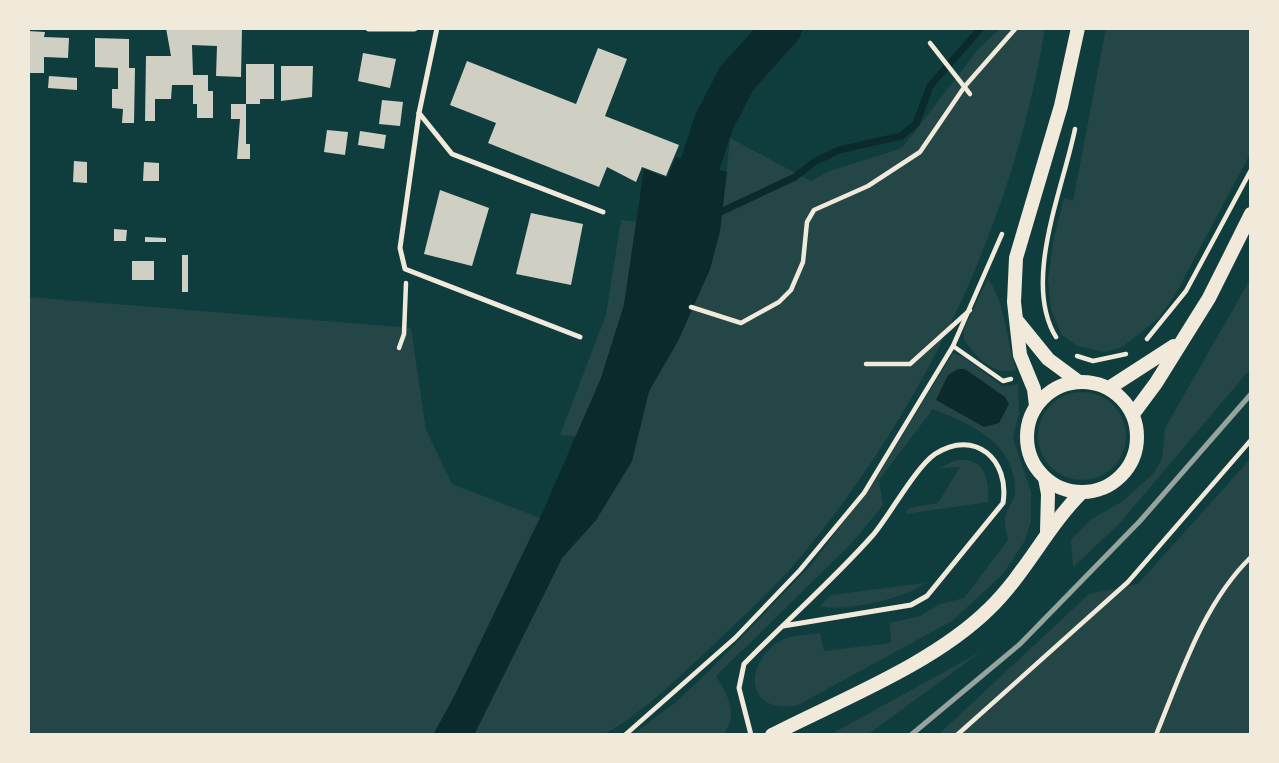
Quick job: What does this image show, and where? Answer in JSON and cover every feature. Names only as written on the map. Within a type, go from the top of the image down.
[{"type":"main road","points":[[1037,406],[1034,389],[1020,355],[1014,302],[1016,258],[1063,98],[1078,28]]},
{"type":"main road","points":[[1133,414],[1156,383],[1178,343],[1209,298],[1251,214]]},
{"type":"main road","points":[[1018,322],[1048,359],[1079,382],[1109,388],[1119,395],[1133,414],[1137,445],[1129,467],[1112,484],[1082,492],[1056,486],[1045,478]]},
{"type":"main road","points":[[1109,388],[1178,343]]},
{"type":"main road","points":[[1047,532],[1048,494],[1045,478],[1029,451],[1030,420],[1037,406],[1055,389],[1079,382]]},
{"type":"main road","points":[[772,735],[911,664],[961,632],[1011,587],[1047,532],[1082,492]]},
{"type":"street","points":[[369,28],[414,28]]},
{"type":"lane","points":[[437,28],[419,113],[401,248],[405,268],[580,337]]},
{"type":"lane","points":[[419,113],[452,154],[603,212]]},
{"type":"lane","points":[[751,735],[739,688],[744,664],[873,535],[933,456],[955,444],[982,448],[1000,467],[1006,484],[1003,503],[927,596],[911,605],[783,626]]},
{"type":"path","points":[[691,307],[741,323],[779,302],[791,290],[803,262],[807,222],[814,210],[868,186],[920,152],[965,86],[1016,28]]},
{"type":"path","points":[[930,43],[970,94]]},
{"type":"path","points":[[1058,341],[1048,325],[1040,290],[1044,257],[1076,125]]},
{"type":"path","points":[[1143,342],[1167,317],[1186,291],[1251,170]]},
{"type":"path","points":[[625,735],[735,638],[800,570],[864,493],[953,346],[973,307],[1006,225]]},
{"type":"path","points":[[399,348],[404,334],[407,306],[405,268]]},
{"type":"path","points":[[866,364],[910,364],[973,307]]},
{"type":"path","points":[[953,346],[1003,381],[1018,377]]},
{"type":"path","points":[[1072,354],[1093,361],[1128,353],[1135,348]]},
{"type":"path","points":[[957,735],[1128,582],[1251,440]]},
{"type":"path","points":[[1156,735],[1194,644],[1231,577],[1251,557]]},
{"type":"shaded area","points":[[1001,28],[1045,28],[1031,100],[1011,171],[986,242],[957,310],[923,377],[844,502],[798,560],[767,593],[675,681],[620,725],[606,733],[584,736],[474,735],[562,558],[596,520],[632,461],[649,391],[678,341],[710,269],[720,231],[730,138],[811,181],[827,172],[902,148],[979,48]]},
{"type":"shaded area","points":[[1106,28],[1251,28],[1251,152],[1175,295],[1158,319],[1122,347],[1105,352],[1077,346],[1061,334],[1051,309],[1048,280],[1053,242],[1064,198],[1073,201]]},
{"type":"shaded area","points":[[676,157],[727,172],[720,231],[710,269],[678,341],[649,391],[632,461],[596,520],[562,558],[474,735],[433,735],[540,518],[601,378],[624,305],[644,169],[667,178]]},
{"type":"shaded area","points":[[621,220],[637,222],[624,305],[601,378],[578,436],[560,435],[606,315]]},
{"type":"shaded area","points":[[988,278],[999,300],[1016,370],[1000,370],[986,364],[964,340],[964,329]]},
{"type":"shaded area","points":[[1251,278],[1251,368],[1119,524],[1073,567],[1071,540],[1090,520],[1123,501],[1153,474],[1162,459],[1165,428]]},
{"type":"shaded area","points":[[28,297],[411,328],[426,430],[452,484],[540,518],[433,735],[28,735]]},
{"type":"shaded area","points":[[953,353],[964,357],[1003,387],[1018,384],[1019,413],[1013,438],[1031,492],[1031,522],[1024,542],[1003,574],[952,621],[798,705],[780,706],[767,702],[759,695],[755,684],[760,661],[769,649],[782,640],[820,633],[824,651],[891,643],[890,623],[920,616],[940,604],[964,598],[1008,540],[1005,518],[1015,493],[1014,476],[1009,461],[990,439],[977,430],[933,409],[879,480],[883,505],[852,543],[716,676],[728,698],[731,713],[728,728],[723,735],[632,735],[676,702],[711,669],[812,564],[877,477]]},
{"type":"shaded area","points":[[958,369],[965,369],[1005,397],[1009,404],[999,423],[984,427],[936,400],[948,375]]},
{"type":"shaded area","points":[[1082,392],[1107,399],[1119,411],[1126,436],[1119,461],[1107,473],[1082,480],[1057,473],[1045,461],[1038,436],[1045,411],[1057,399]]},
{"type":"shaded area","points":[[1251,458],[1251,735],[938,735],[1089,594],[1138,584]]},
{"type":"shaded area","points":[[956,460],[973,462],[983,471],[988,502],[905,514],[909,508],[938,503],[960,467],[940,468]]},
{"type":"shaded area","points":[[925,583],[905,594],[874,603],[829,608],[820,606],[831,595]]},
{"type":"shaded area","points":[[982,651],[867,735],[830,735],[835,732]]},
{"type":"building","points":[[166,28],[242,28],[241,77],[216,76],[217,46],[192,45],[193,75],[208,75],[208,91],[213,91],[213,118],[197,118],[197,104],[193,104],[193,85],[172,85],[171,99],[155,99],[155,121],[145,121],[146,56],[171,56]]},
{"type":"building","points":[[28,31],[45,32],[44,37],[69,38],[68,58],[44,57],[44,73],[28,73]]},
{"type":"building","points":[[95,38],[129,39],[129,68],[135,68],[134,123],[122,123],[123,109],[112,108],[112,89],[118,89],[118,68],[95,67]]},
{"type":"building","points":[[598,48],[627,59],[605,116],[679,145],[666,176],[642,167],[636,182],[607,167],[599,187],[488,143],[496,123],[450,105],[467,61],[576,104]]},
{"type":"building","points":[[363,53],[396,59],[390,88],[358,81]]},
{"type":"building","points":[[246,64],[274,64],[274,99],[260,99],[260,104],[246,104]]},
{"type":"building","points":[[281,66],[313,66],[312,97],[281,101]]},
{"type":"building","points":[[49,76],[77,78],[77,90],[48,88]]},
{"type":"building","points":[[382,100],[403,102],[400,126],[379,124]]},
{"type":"building","points":[[231,104],[246,104],[246,144],[250,144],[250,159],[237,159],[240,119],[231,119]]},
{"type":"building","points":[[327,130],[348,132],[345,155],[324,152]]},
{"type":"building","points":[[360,131],[386,135],[384,149],[358,145]]},
{"type":"building","points":[[74,161],[87,162],[87,183],[73,182]]},
{"type":"building","points":[[144,162],[159,163],[159,181],[143,181]]},
{"type":"building","points":[[440,190],[489,208],[472,266],[424,254]]},
{"type":"building","points":[[531,213],[583,224],[571,285],[516,274]]},
{"type":"building","points":[[114,229],[127,230],[126,241],[114,241]]},
{"type":"building","points":[[145,237],[166,238],[166,242],[145,242]]},
{"type":"building","points":[[182,255],[188,255],[188,292],[182,292]]},
{"type":"building","points":[[132,261],[154,261],[154,280],[132,280]]},
{"type":"waterway","points":[[683,216],[714,122],[737,78],[782,28]]},
{"type":"waterway","points":[[714,215],[795,177],[814,162],[839,150],[901,136],[916,124],[930,86],[981,28]]},
{"type":"railway","points":[[911,735],[1020,644],[1140,521],[1251,394]]}]
